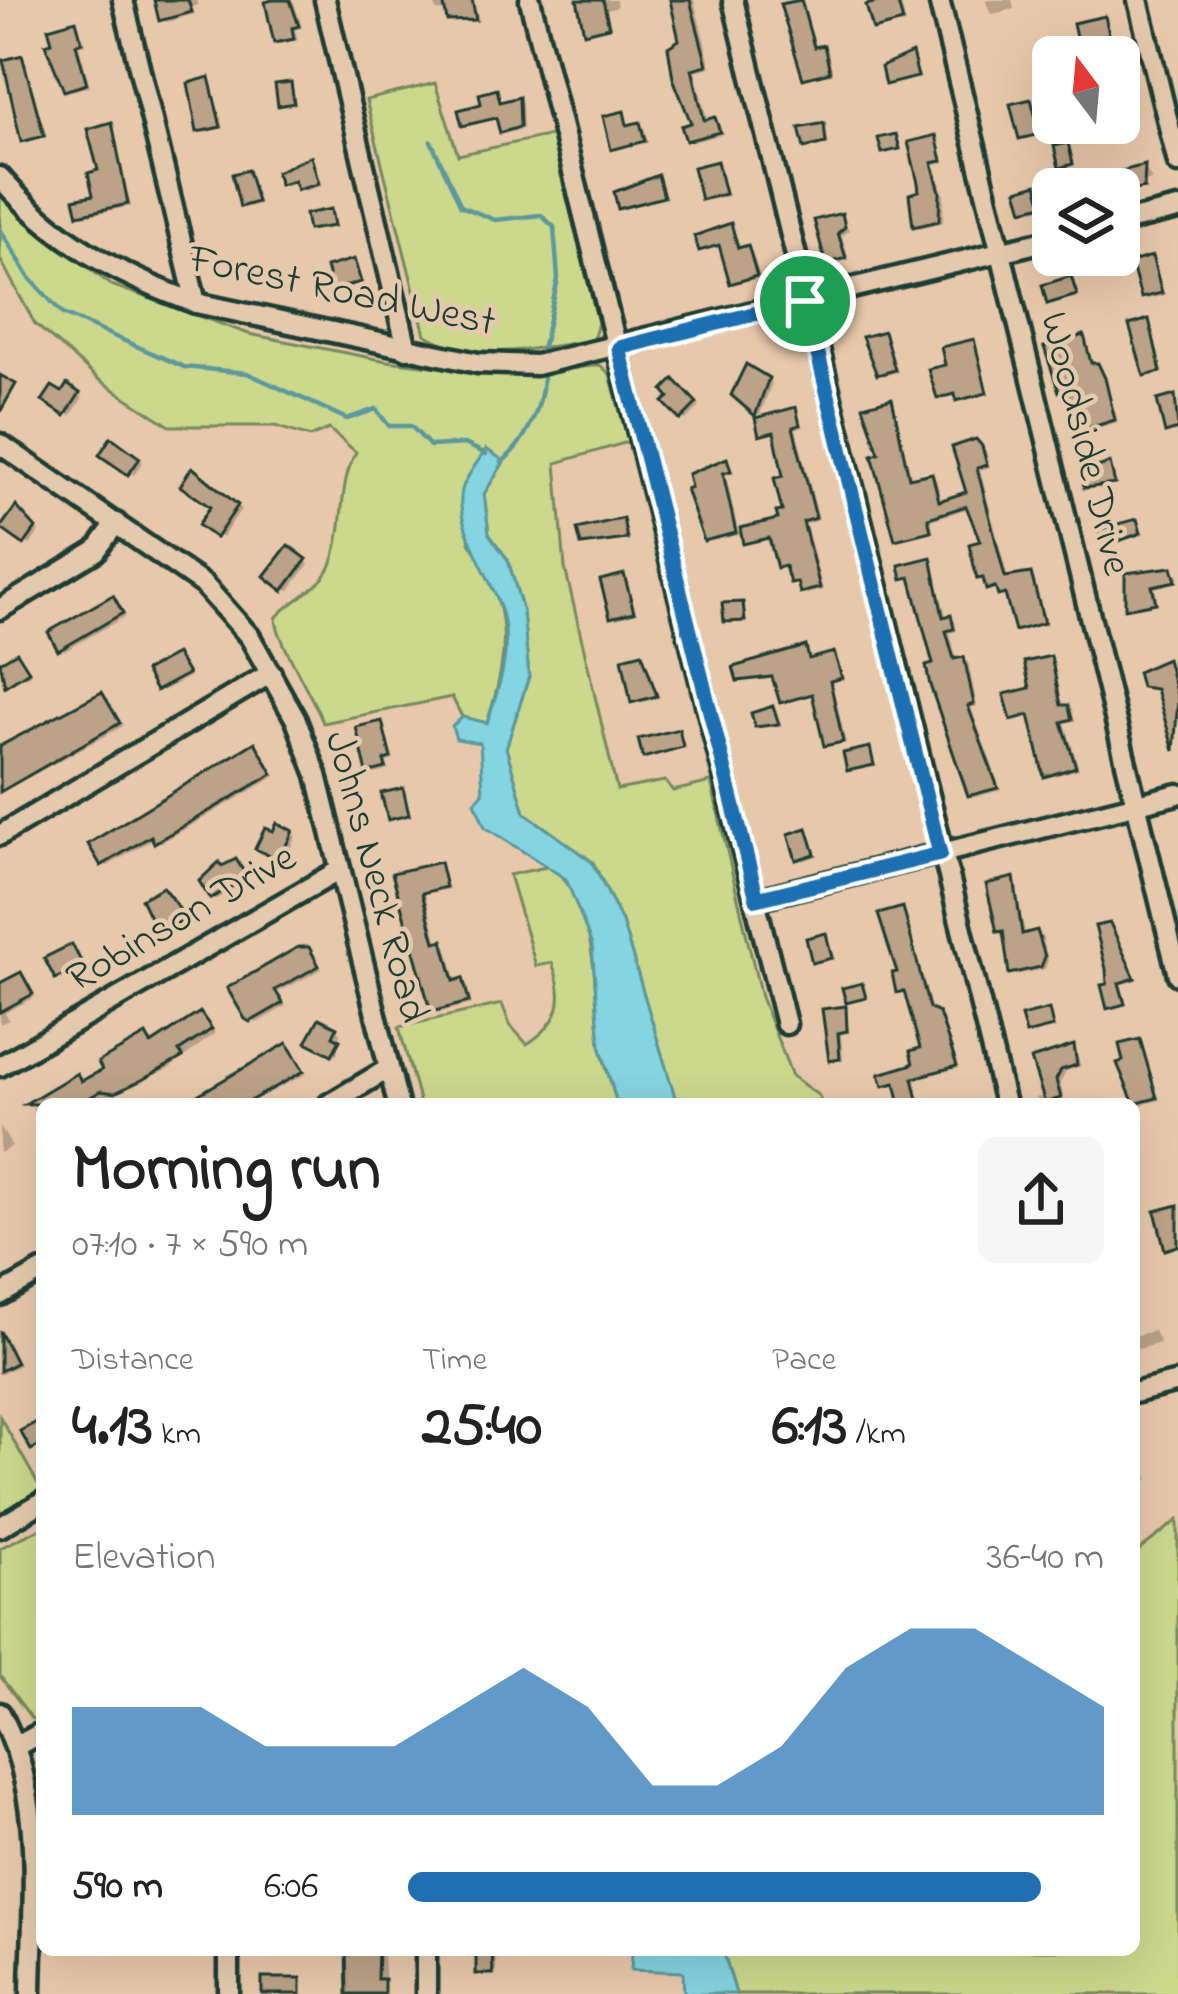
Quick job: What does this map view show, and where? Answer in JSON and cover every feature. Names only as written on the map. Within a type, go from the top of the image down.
[{"type":"street","points":[[124,0],[196,303]]},
{"type":"street","points":[[325,0],[407,349]]},
{"type":"street","points":[[530,0],[786,1024]]},
{"type":"street","points":[[733,0],[1003,1098]]},
{"type":"street","name":"Woodside Drive","points":[[939,0],[1178,975]]},
{"type":"street","points":[[1138,0],[1178,163]]},
{"type":"street","name":"Forest Road West","points":[[0,177],[20,201],[99,263],[196,303],[478,363],[536,365],[619,348],[1032,244]]},
{"type":"street","points":[[1140,218],[1178,209]]},
{"type":"street","name":"Johns Neck Road","points":[[0,444],[204,584],[250,637],[317,775],[396,1098]]},
{"type":"street","points":[[0,609],[96,550],[116,523]]},
{"type":"street","points":[[0,835],[271,673]]},
{"type":"street","points":[[757,899],[1178,794]]},
{"type":"street","name":"Robinson Drive","points":[[0,1066],[338,871]]},
{"type":"street","points":[[339,1098],[388,1069]]},
{"type":"street","points":[[0,1295],[36,1274]]},
{"type":"street","points":[[1140,1392],[1178,1382]]},
{"type":"street","points":[[0,1527],[36,1506]]},
{"type":"street","points":[[0,1713],[17,1746],[33,1810],[31,1994]]},
{"type":"street","points":[[17,1746],[36,1735]]},
{"type":"street","points":[[229,1994],[230,1956]]},
{"type":"street","points":[[426,1956],[426,1994]]},
{"type":"green space","points":[[435,83],[458,155],[551,135],[598,323],[593,340],[485,351],[463,349],[425,334],[366,100]]},
{"type":"green space","points":[[0,191],[19,215],[111,285],[249,334],[387,361],[517,376],[600,365],[610,374],[628,442],[556,463],[565,568],[617,790],[665,781],[673,791],[711,782],[761,997],[792,1076],[820,1098],[675,1098],[622,922],[593,862],[525,813],[506,748],[529,676],[523,612],[508,560],[489,534],[484,494],[504,462],[486,450],[469,542],[494,587],[503,630],[500,674],[487,723],[462,717],[452,697],[323,723],[276,618],[320,581],[331,565],[346,479],[356,452],[329,429],[310,437],[275,426],[170,426],[98,379],[35,324],[0,259]]},
{"type":"green space","points":[[551,866],[578,903],[591,948],[600,1041],[615,1098],[418,1098],[399,1027],[502,1004],[510,1025],[527,1044],[547,1028],[558,1010],[557,976],[552,963],[536,966],[509,875]]},
{"type":"green space","points":[[0,1417],[36,1480],[36,1492],[0,1517]]},
{"type":"green space","points":[[1178,1520],[1178,1994],[736,1994],[725,1956],[1140,1956],[1140,1549]]},
{"type":"green space","points":[[36,1531],[36,1717],[32,1719],[0,1676],[0,1548]]},
{"type":"water","points":[[486,449],[504,461],[484,494],[489,534],[508,560],[523,612],[529,676],[506,748],[525,813],[592,862],[622,922],[675,1098],[615,1098],[600,1045],[592,945],[566,879],[485,827],[475,802],[483,793],[480,743],[456,739],[452,726],[463,717],[487,723],[499,686],[505,635],[500,606],[464,522],[462,490]]},
{"type":"water","points":[[632,1956],[725,1956],[736,1994],[684,1994],[683,1972],[631,1970]]},
{"type":"building","points":[[154,0],[188,0],[192,12],[159,21]]},
{"type":"building","points":[[290,0],[299,26],[292,28],[294,39],[274,43],[265,2]]},
{"type":"building","points":[[443,0],[472,0],[476,20],[447,21]]},
{"type":"building","points":[[577,0],[603,0],[609,27],[584,33]]},
{"type":"building","points":[[670,0],[690,0],[707,65],[692,69],[704,120],[715,117],[720,132],[686,141],[681,126],[691,123],[673,78],[668,47],[679,40]]},
{"type":"building","points":[[801,0],[814,47],[824,45],[830,72],[803,79],[780,4]]},
{"type":"building","points":[[897,0],[903,22],[873,30],[866,5]]},
{"type":"building","points":[[1105,16],[1109,34],[1076,36],[1073,23]]},
{"type":"building","points":[[76,20],[82,42],[76,44],[87,84],[64,91],[45,44],[52,42],[48,28]]},
{"type":"building","points":[[912,53],[918,77],[885,85],[881,67]]},
{"type":"building","points":[[22,55],[44,136],[21,142],[3,60]]},
{"type":"building","points":[[209,77],[221,127],[197,132],[188,83]]},
{"type":"building","points":[[291,82],[294,103],[278,106],[275,84]]},
{"type":"building","points":[[497,89],[500,102],[519,97],[520,127],[500,133],[496,118],[462,126],[458,110],[481,104],[479,94]]},
{"type":"building","points":[[1031,99],[1032,136],[1019,139],[1010,104]]},
{"type":"building","points":[[624,111],[627,125],[640,122],[645,141],[611,150],[603,116]]},
{"type":"building","points":[[112,122],[128,204],[78,215],[74,199],[93,195],[88,173],[98,170],[87,129]]},
{"type":"building","points":[[824,123],[826,143],[804,148],[799,128]]},
{"type":"building","points":[[896,134],[900,149],[882,153],[878,138]]},
{"type":"building","points":[[936,135],[942,161],[932,163],[940,192],[939,221],[913,227],[909,194],[919,191],[908,142]]},
{"type":"building","points":[[1068,144],[1073,164],[1059,168],[1054,146]]},
{"type":"building","points":[[311,156],[319,184],[297,190],[294,181],[280,185],[276,172]]},
{"type":"building","points":[[717,161],[725,194],[701,200],[693,167]]},
{"type":"building","points":[[1145,165],[1144,188],[1140,189],[1140,168],[1133,168]]},
{"type":"building","points":[[248,170],[257,202],[240,207],[232,174]]},
{"type":"building","points":[[658,175],[664,197],[618,209],[614,192]]},
{"type":"building","points":[[1032,186],[1032,208],[1023,210],[1017,190]]},
{"type":"building","points":[[331,209],[334,226],[308,230],[305,214]]},
{"type":"building","points":[[842,213],[845,227],[838,233],[846,258],[826,264],[814,220]]},
{"type":"building","points":[[731,223],[738,248],[748,245],[757,276],[730,284],[719,245],[699,251],[694,236]]},
{"type":"building","points":[[1152,256],[1162,293],[1141,298],[1135,276],[1140,276],[1140,259]]},
{"type":"building","points":[[354,259],[361,282],[332,290],[326,267]]},
{"type":"building","points":[[1071,276],[1077,295],[1047,304],[1042,285]]},
{"type":"building","points":[[1149,319],[1161,372],[1144,376],[1129,325]]},
{"type":"building","points":[[884,331],[895,370],[877,375],[862,337]]},
{"type":"building","points":[[1084,335],[1091,363],[1098,363],[1105,378],[1115,420],[1076,432],[1066,390],[1059,392],[1044,347]]},
{"type":"building","points":[[974,339],[987,393],[956,401],[955,394],[937,398],[928,369],[945,365],[941,347]]},
{"type":"building","points":[[746,364],[769,378],[755,416],[731,395]]},
{"type":"building","points":[[0,375],[16,384],[0,412]]},
{"type":"building","points":[[674,379],[697,403],[680,420],[663,402],[669,397],[663,390]]},
{"type":"building","points":[[67,384],[80,393],[65,416],[42,401],[52,386],[62,392]]},
{"type":"building","points":[[1175,395],[1178,429],[1165,433],[1157,400]]},
{"type":"building","points":[[892,398],[909,478],[932,473],[939,501],[966,492],[952,447],[976,439],[982,446],[987,465],[977,468],[1005,577],[1031,573],[1044,623],[1015,631],[1005,594],[998,596],[995,587],[986,590],[983,578],[977,579],[969,544],[980,541],[966,506],[928,518],[931,531],[895,540],[872,455],[879,453],[863,406]]},
{"type":"building","points":[[796,407],[800,425],[793,427],[816,518],[803,522],[820,588],[800,593],[797,582],[790,583],[785,566],[777,568],[769,538],[743,544],[740,528],[778,519],[776,512],[782,511],[774,478],[783,476],[774,432],[759,436],[755,418]]},
{"type":"building","points":[[111,437],[140,458],[128,475],[99,455]]},
{"type":"building","points":[[727,458],[731,471],[723,473],[736,533],[704,541],[686,489],[691,487],[688,474]]},
{"type":"building","points":[[1110,463],[1115,484],[1084,488],[1081,472]]},
{"type":"building","points":[[192,467],[238,505],[216,538],[198,525],[210,507],[180,486]]},
{"type":"building","points":[[16,506],[36,528],[24,545],[0,528]]},
{"type":"building","points":[[623,518],[627,539],[581,545],[577,529]]},
{"type":"building","points":[[1137,519],[1141,533],[1102,547],[1098,529]]},
{"type":"building","points":[[288,545],[307,559],[283,591],[264,576]]},
{"type":"building","points":[[931,557],[943,617],[951,615],[954,629],[946,631],[954,659],[964,657],[974,704],[968,706],[998,788],[968,796],[930,685],[926,666],[933,664],[910,577],[902,579],[899,565]]},
{"type":"building","points":[[1172,567],[1176,581],[1152,586],[1156,603],[1125,609],[1125,573]]},
{"type":"building","points":[[624,574],[634,612],[610,618],[600,580]]},
{"type":"building","points":[[113,595],[123,613],[58,651],[48,632]]},
{"type":"building","points":[[743,602],[745,621],[724,622],[722,603]]},
{"type":"building","points":[[806,646],[809,659],[834,652],[842,678],[830,681],[843,742],[824,746],[812,694],[780,703],[772,677],[737,681],[733,667]]},
{"type":"building","points":[[17,652],[29,671],[5,686],[0,662]]},
{"type":"building","points":[[642,653],[657,696],[631,703],[622,658]]},
{"type":"building","points":[[176,654],[188,674],[156,691],[145,671]]},
{"type":"building","points":[[1051,656],[1061,705],[1068,705],[1072,719],[1062,722],[1076,767],[1044,777],[1029,715],[1011,720],[1004,694],[1030,688],[1024,662]]},
{"type":"building","points":[[1167,659],[1178,699],[1174,751],[1156,689],[1141,687],[1137,672]]},
{"type":"building","points":[[102,692],[120,723],[0,792],[0,746]]},
{"type":"building","points":[[773,706],[779,724],[755,727],[751,713]]},
{"type":"building","points":[[382,721],[391,758],[384,760],[386,768],[367,773],[356,727]]},
{"type":"building","points":[[679,729],[683,747],[643,758],[638,739]]},
{"type":"building","points":[[255,742],[273,774],[154,843],[151,836],[101,866],[88,844]]},
{"type":"building","points":[[870,747],[874,765],[847,771],[843,753]]},
{"type":"building","points":[[403,788],[409,815],[388,820],[381,793]]},
{"type":"building","points":[[277,823],[293,831],[279,860],[255,849],[265,828],[273,831]]},
{"type":"building","points":[[807,828],[815,854],[796,860],[788,834]]},
{"type":"building","points":[[236,859],[247,877],[210,899],[199,881],[219,862],[222,866]]},
{"type":"building","points":[[440,862],[446,887],[422,893],[435,942],[443,940],[454,981],[463,978],[469,1002],[431,1012],[392,873]]},
{"type":"building","points":[[1014,877],[1022,934],[1037,930],[1045,957],[1041,967],[1009,974],[1003,931],[997,932],[986,884]]},
{"type":"building","points":[[163,887],[186,918],[158,934],[141,899]]},
{"type":"building","points":[[903,907],[929,1008],[939,1013],[957,1066],[913,1078],[918,1098],[899,1098],[895,1083],[883,1086],[879,1074],[913,1064],[910,1051],[920,1048],[904,991],[896,993],[892,973],[897,972],[878,914]]},
{"type":"building","points":[[1110,923],[1135,978],[1119,983],[1125,1004],[1107,1009],[1101,985],[1107,984],[1106,969],[1095,926]]},
{"type":"building","points":[[826,933],[832,958],[812,963],[806,938]]},
{"type":"building","points":[[72,944],[83,965],[55,979],[44,958]]},
{"type":"building","points":[[298,947],[309,947],[319,966],[275,990],[283,1003],[250,1022],[245,1019],[227,988]]},
{"type":"building","points":[[21,972],[33,994],[0,1012],[0,983]]},
{"type":"building","points":[[862,983],[866,998],[846,1003],[842,988]]},
{"type":"building","points":[[846,1006],[847,1031],[838,1033],[840,1059],[829,1061],[822,1009]]},
{"type":"building","points":[[1049,1009],[1053,1027],[1026,1034],[1021,1016]]},
{"type":"building","points":[[200,1012],[212,1029],[179,1051],[183,1057],[115,1093],[36,1098],[36,1104],[25,1104],[77,1073],[81,1081],[102,1070],[98,1062],[146,1035],[151,1044]]},
{"type":"building","points":[[319,1018],[337,1027],[333,1036],[340,1040],[332,1055],[306,1042]]},
{"type":"building","points":[[1140,1039],[1157,1098],[1140,1102],[1140,1098],[1132,1098],[1117,1063],[1123,1061],[1119,1044]]},
{"type":"building","points":[[287,1043],[304,1071],[255,1098],[192,1098]]},
{"type":"building","points":[[1074,1045],[1077,1065],[1061,1070],[1056,1080],[1061,1098],[1043,1098],[1031,1059]]},
{"type":"building","points":[[1178,1205],[1178,1246],[1165,1250],[1155,1211]]},
{"type":"building","points":[[0,1331],[16,1363],[0,1371]]},
{"type":"building","points":[[36,1422],[36,1447],[31,1450],[20,1431]]},
{"type":"building","points":[[346,1956],[378,1956],[377,1979],[384,1979],[384,1994],[347,1994]]},
{"type":"building","points":[[476,1956],[492,1956],[493,1974],[476,1974]]},
{"type":"building","points":[[262,1978],[301,1978],[301,1994],[262,1994]]},
{"type":"waterway","points":[[431,141],[461,206],[495,220],[541,215],[554,227],[558,279],[542,350]]},
{"type":"waterway","points":[[0,229],[29,277],[63,314],[184,367],[247,373],[347,419],[376,409],[389,426],[411,426],[430,446],[465,444],[486,454]]},
{"type":"waterway","points":[[502,462],[531,424],[543,378]]},
{"type":"route","points":[[805,301],[940,854],[757,899],[619,348],[805,301]]}]
